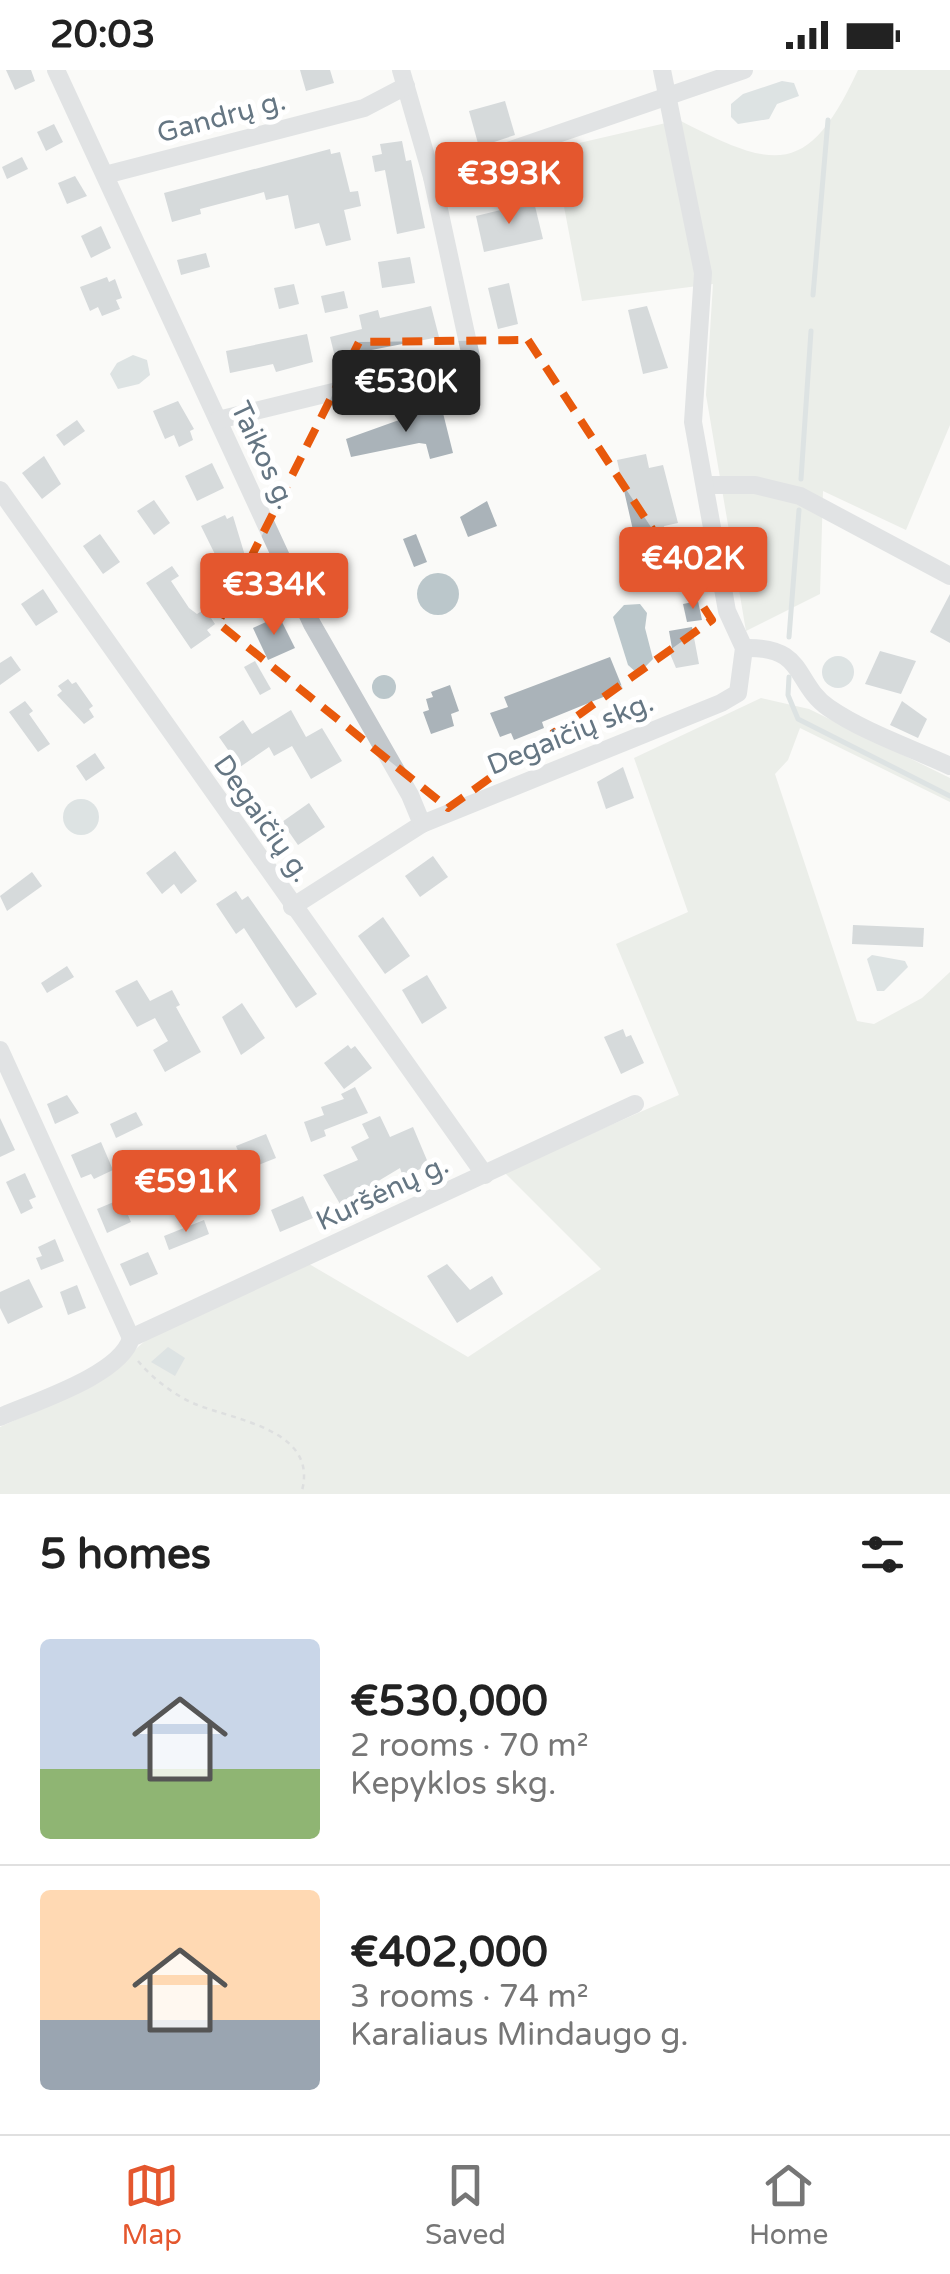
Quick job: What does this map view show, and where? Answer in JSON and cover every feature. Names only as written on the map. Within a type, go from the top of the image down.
[{"type":"street","name":"Taikos g.","points":[[56,70],[312,624],[410,795],[422,824]]},
{"type":"street","points":[[662,70],[703,273],[693,422],[727,611],[744,648],[775,652],[792,661],[828,707],[950,766]]},
{"type":"street","points":[[432,178],[744,70]]},
{"type":"street","name":"Gandrų g.","points":[[105,175],[364,108],[404,78]]},
{"type":"street","points":[[404,78],[432,178],[471,357]]},
{"type":"street","points":[[218,420],[366,384]]},
{"type":"street","points":[[706,485],[755,485],[800,496],[950,576]]},
{"type":"street","name":"Degaičių g.","points":[[0,490],[484,1175]]},
{"type":"street","name":"Degaičių skg.","points":[[422,824],[616,742],[695,715],[738,692],[744,648]]},
{"type":"street","points":[[292,908],[422,824]]},
{"type":"street","points":[[0,1050],[130,1343]]},
{"type":"street","name":"Kuršėnų g.","points":[[0,1416],[90,1379],[130,1343],[636,1104]]},
{"type":"path","points":[[130,1343],[148,1374],[190,1402],[274,1431],[291,1442],[304,1467],[302,1494]]},
{"type":"highlighted area","points":[[528,340],[712,620],[448,808],[218,623],[359,342]]},
{"type":"shaded area","points":[[858,70],[950,70],[950,425],[906,530],[823,491],[820,594],[746,631],[706,395],[713,284],[582,301],[553,149],[679,120],[740,148],[765,155],[786,154],[805,146],[822,130]]},
{"type":"shaded area","points":[[782,81],[794,83],[799,96],[777,104],[769,119],[738,124],[731,117],[731,104],[743,94]]},
{"type":"shaded area","points":[[133,355],[147,360],[150,375],[139,384],[118,389],[110,374],[117,363]]},
{"type":"shaded area","points":[[438,573],[453,579],[459,594],[453,609],[438,615],[423,609],[417,594],[423,579]]},
{"type":"shaded area","points":[[640,604],[647,613],[645,628],[653,659],[638,674],[628,665],[613,617],[624,605]]},
{"type":"shaded area","points":[[838,656],[849,661],[854,672],[849,683],[838,688],[827,683],[822,672],[827,661]]},
{"type":"shaded area","points":[[379,675],[389,675],[396,687],[389,699],[379,699],[372,692],[372,682]]},
{"type":"shaded area","points":[[761,698],[809,709],[950,778],[950,802],[800,728],[788,760],[775,774],[857,1021],[874,1024],[922,998],[950,972],[950,1494],[0,1494],[0,1427],[97,1383],[154,1333],[304,1261],[468,1357],[601,1269],[504,1172],[679,1095],[616,944],[688,912],[634,758]]},
{"type":"shaded area","points":[[81,799],[94,804],[99,817],[94,830],[81,835],[68,830],[63,817],[68,804]]},
{"type":"shaded area","points":[[872,955],[905,961],[908,967],[884,991],[877,991],[867,959]]},
{"type":"shaded area","points":[[168,1347],[185,1358],[175,1376],[151,1362]]},
{"type":"building","points":[[6,70],[31,70],[35,81],[15,90]]},
{"type":"building","points":[[300,70],[330,70],[334,83],[306,91]]},
{"type":"building","points":[[505,101],[515,135],[479,147],[469,111]]},
{"type":"building","points":[[54,124],[63,142],[46,151],[37,132]]},
{"type":"building","points":[[402,141],[406,161],[411,160],[425,228],[397,234],[385,170],[375,172],[372,156],[382,154],[380,144]]},
{"type":"building","points":[[330,149],[331,154],[340,152],[350,192],[358,191],[361,206],[344,210],[351,240],[326,246],[319,223],[295,229],[288,195],[266,200],[264,192],[200,209],[201,214],[172,222],[164,193]]},
{"type":"building","points":[[22,157],[28,169],[7,179],[2,167]]},
{"type":"building","points":[[75,176],[87,196],[67,204],[58,183]]},
{"type":"building","points":[[534,202],[543,239],[484,252],[476,216]]},
{"type":"building","points":[[101,226],[111,248],[91,258],[81,236]]},
{"type":"building","points":[[206,253],[210,267],[181,275],[177,260]]},
{"type":"building","points":[[410,257],[415,283],[382,288],[378,262]]},
{"type":"building","points":[[107,277],[109,282],[115,279],[122,298],[116,300],[120,309],[102,316],[98,307],[90,311],[80,287]]},
{"type":"building","points":[[509,283],[518,324],[498,329],[488,288]]},
{"type":"building","points":[[294,284],[299,304],[279,309],[274,288]]},
{"type":"building","points":[[344,291],[348,308],[325,313],[321,296]]},
{"type":"building","points":[[431,306],[439,337],[335,357],[330,337],[362,329],[359,315],[378,310],[380,318]]},
{"type":"building","points":[[647,306],[668,368],[643,374],[628,310]]},
{"type":"building","points":[[307,334],[313,362],[276,372],[273,364],[230,373],[226,351]]},
{"type":"building","points":[[178,401],[194,429],[190,431],[193,440],[179,447],[174,435],[165,439],[153,411]]},
{"type":"building","points":[[441,405],[453,453],[430,459],[426,444],[419,443],[351,457],[346,439]]},
{"type":"building","points":[[77,420],[85,431],[64,446],[56,435]]},
{"type":"building","points":[[646,454],[649,468],[663,465],[678,523],[664,526],[668,546],[638,552],[617,460]]},
{"type":"building","points":[[44,456],[61,484],[42,499],[22,473]]},
{"type":"building","points":[[212,463],[224,488],[197,501],[185,476]]},
{"type":"building","points":[[154,500],[170,523],[154,535],[137,511]]},
{"type":"building","points":[[487,501],[497,526],[468,537],[460,517]]},
{"type":"building","points":[[225,515],[227,519],[233,516],[246,559],[253,556],[270,591],[240,605],[201,526]]},
{"type":"building","points":[[100,534],[120,562],[103,574],[83,546]]},
{"type":"building","points":[[416,534],[427,562],[414,567],[403,539]]},
{"type":"building","points":[[172,566],[179,576],[171,581],[189,608],[197,614],[205,609],[215,624],[207,630],[211,635],[191,649],[146,583]]},
{"type":"building","points":[[43,589],[58,612],[36,626],[21,604]]},
{"type":"building","points":[[950,594],[950,643],[930,632]]},
{"type":"building","points":[[698,601],[702,620],[687,622],[683,604]]},
{"type":"building","points":[[279,616],[295,648],[268,660],[253,628]]},
{"type":"building","points":[[692,627],[699,664],[676,668],[668,649],[672,648],[669,631]]},
{"type":"building","points":[[880,651],[916,661],[901,694],[865,684]]},
{"type":"building","points":[[11,656],[21,670],[0,685],[0,663]]},
{"type":"building","points":[[610,657],[623,689],[542,722],[544,728],[514,740],[511,733],[500,737],[490,713],[508,707],[504,697]]},
{"type":"building","points":[[255,661],[271,689],[260,695],[244,667]]},
{"type":"building","points":[[68,679],[72,684],[76,682],[93,706],[89,709],[94,717],[84,724],[57,695],[62,691],[58,686]]},
{"type":"building","points":[[450,685],[459,711],[451,714],[454,726],[431,734],[423,712],[429,710],[426,699],[433,697],[431,692]]},
{"type":"building","points":[[25,701],[33,711],[29,714],[50,744],[38,752],[9,712]]},
{"type":"building","points":[[902,701],[927,719],[918,738],[890,725]]},
{"type":"building","points":[[291,710],[306,737],[322,728],[342,761],[311,779],[292,746],[274,756],[269,747],[240,767],[219,737],[243,720],[252,734]]},
{"type":"building","points":[[95,753],[105,768],[86,781],[76,766]]},
{"type":"building","points":[[623,767],[634,798],[606,809],[597,782]]},
{"type":"building","points":[[309,803],[325,827],[298,845],[282,822]]},
{"type":"building","points":[[175,851],[197,881],[181,894],[174,884],[162,894],[146,873]]},
{"type":"building","points":[[433,856],[448,877],[420,897],[405,876]]},
{"type":"building","points":[[32,872],[42,886],[7,911],[0,896]]},
{"type":"building","points":[[236,891],[242,900],[248,896],[317,994],[296,1008],[244,928],[236,934],[216,904]]},
{"type":"building","points":[[383,917],[410,956],[385,974],[358,936]]},
{"type":"building","points":[[853,925],[924,928],[923,947],[852,944]]},
{"type":"building","points":[[67,966],[74,977],[47,993],[41,983]]},
{"type":"building","points":[[427,975],[447,1008],[422,1024],[402,990]]},
{"type":"building","points":[[137,980],[150,1001],[172,990],[180,1005],[176,1007],[201,1052],[165,1072],[153,1050],[168,1041],[155,1018],[137,1027],[115,991]]},
{"type":"building","points":[[242,1003],[265,1038],[241,1055],[222,1017]]},
{"type":"building","points":[[623,1029],[626,1037],[631,1035],[644,1063],[621,1074],[604,1037]]},
{"type":"building","points":[[348,1045],[351,1049],[355,1046],[372,1068],[344,1089],[324,1063]]},
{"type":"building","points":[[355,1087],[368,1113],[324,1130],[326,1136],[311,1142],[304,1122],[324,1115],[321,1107],[344,1099],[341,1094]]},
{"type":"building","points":[[67,1095],[79,1113],[55,1124],[47,1104]]},
{"type":"building","points":[[136,1112],[143,1125],[116,1138],[110,1124]]},
{"type":"building","points":[[380,1116],[390,1137],[413,1127],[429,1165],[403,1177],[400,1168],[340,1204],[323,1175],[358,1160],[351,1147],[369,1138],[362,1124]]},
{"type":"building","points":[[0,1118],[15,1150],[0,1157]]},
{"type":"building","points":[[266,1134],[276,1158],[246,1170],[236,1146]]},
{"type":"building","points":[[101,1142],[113,1170],[94,1179],[91,1174],[81,1178],[71,1155]]},
{"type":"building","points":[[175,1161],[181,1176],[143,1191],[137,1176]]},
{"type":"building","points":[[25,1173],[36,1197],[29,1200],[33,1208],[21,1214],[6,1182]]},
{"type":"building","points":[[303,1196],[313,1218],[280,1232],[271,1210]]},
{"type":"building","points":[[121,1199],[131,1222],[107,1233],[97,1209]]},
{"type":"building","points":[[204,1220],[209,1234],[169,1250],[164,1236]]},
{"type":"building","points":[[55,1239],[64,1261],[41,1270],[36,1258],[42,1256],[38,1247]]},
{"type":"building","points":[[148,1252],[158,1274],[130,1286],[120,1264]]},
{"type":"building","points":[[447,1264],[470,1290],[492,1276],[503,1294],[457,1323],[427,1276]]},
{"type":"building","points":[[29,1279],[43,1307],[8,1324],[0,1308],[0,1292]]},
{"type":"building","points":[[77,1285],[86,1308],[68,1315],[60,1292]]},
{"type":"waterway","points":[[813,295],[828,120]]},
{"type":"waterway","points":[[801,479],[811,331]]},
{"type":"waterway","points":[[789,637],[799,510]]},
{"type":"waterway","points":[[789,677],[788,695],[798,719],[950,796]]}]
